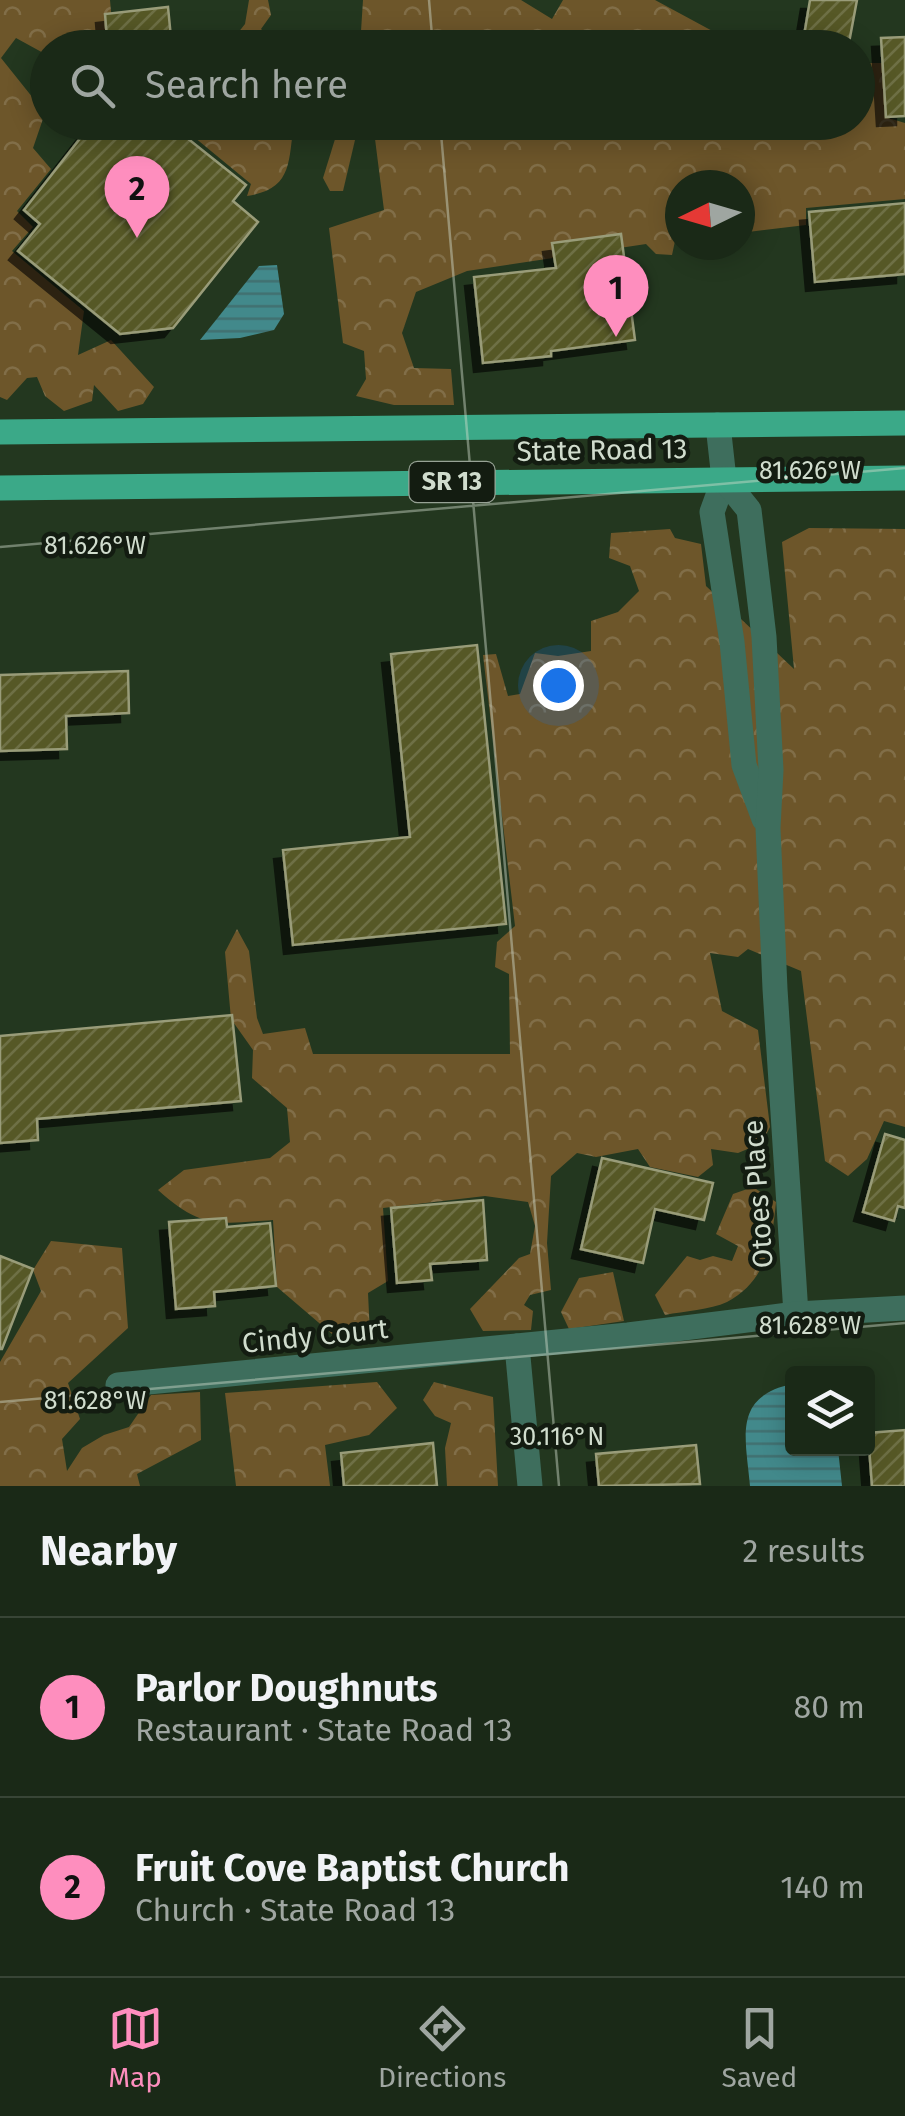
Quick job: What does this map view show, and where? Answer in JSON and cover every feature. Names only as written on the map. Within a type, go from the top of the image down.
[{"type":"main road","name":"State Road 13","points":[[0,432],[905,424]]},
{"type":"main road","name":"State Road 13","points":[[0,488],[905,478]]},
{"type":"street","name":"Otoes Place","points":[[718,425],[724,479],[712,512],[732,642],[744,765],[768,828]]},
{"type":"street","name":"Otoes Place","points":[[724,479],[749,510],[766,675],[771,770],[768,828],[796,1314]]},
{"type":"street","points":[[530,1486],[517,1346],[796,1314],[905,1308]]},
{"type":"street","name":"Cindy Court","points":[[118,1385],[517,1346]]},
{"type":"green space","points":[[0,0],[110,0],[112,22],[120,30],[30,30],[30,46],[16,38],[1,58],[30,94],[30,140],[36,140],[33,148],[51,169],[17,211],[33,227],[12,251],[84,311],[78,355],[111,340],[154,387],[143,404],[118,411],[94,385],[92,401],[64,411],[45,396],[37,377],[27,378],[7,400],[0,397]]},
{"type":"green space","points":[[249,0],[268,0],[271,15],[262,30],[240,30]]},
{"type":"green space","points":[[363,0],[521,0],[552,19],[563,0],[655,0],[711,30],[361,30]]},
{"type":"green space","points":[[875,63],[882,63],[885,117],[905,123],[905,199],[806,208],[806,225],[755,231],[755,170],[665,170],[665,255],[656,254],[646,244],[467,271],[416,292],[402,333],[414,368],[451,369],[454,405],[394,405],[356,396],[366,379],[364,351],[343,343],[329,228],[384,210],[375,140],[875,140]]},
{"type":"green space","points":[[198,140],[292,140],[281,180],[247,196],[251,184]]},
{"type":"green space","points":[[335,140],[355,140],[343,191],[330,191],[323,178]]},
{"type":"green space","points":[[809,528],[905,529],[905,1127],[884,1121],[867,1159],[848,1176],[825,1161],[801,971],[748,949],[738,957],[710,953],[722,1011],[758,1030],[770,1127],[762,1143],[738,1153],[711,1149],[713,1165],[698,1177],[650,1167],[638,1149],[596,1157],[577,1153],[551,1176],[547,1243],[551,1290],[530,1295],[524,1305],[533,1311],[531,1330],[483,1331],[470,1309],[519,1258],[530,1254],[535,1226],[528,1202],[485,1196],[383,1208],[388,1281],[368,1293],[370,1335],[332,1334],[277,1287],[273,1220],[224,1223],[199,1218],[158,1190],[184,1170],[270,1158],[290,1142],[287,1108],[252,1078],[253,1050],[231,1019],[225,952],[237,929],[249,951],[257,1018],[263,1034],[305,1028],[313,1054],[510,1054],[509,974],[495,967],[497,942],[515,926],[483,655],[496,654],[508,696],[520,694],[535,653],[558,656],[591,651],[591,621],[618,612],[639,591],[630,566],[609,558],[611,533],[670,529],[675,538],[701,544],[706,586],[794,669],[782,542]]},
{"type":"green space","points":[[753,1187],[776,1202],[769,1246],[759,1272],[727,1302],[665,1315],[655,1295],[687,1256],[732,1261],[738,1246],[716,1234],[733,1194]]},
{"type":"green space","points":[[51,1241],[122,1248],[128,1328],[68,1383],[80,1419],[62,1439],[67,1471],[82,1448],[129,1427],[151,1395],[200,1392],[201,1440],[137,1474],[140,1486],[0,1486],[0,1362],[41,1291],[33,1270]]},
{"type":"green space","points":[[613,1272],[624,1321],[569,1329],[561,1312],[579,1278]]},
{"type":"green space","points":[[377,1382],[397,1408],[369,1435],[325,1445],[330,1486],[236,1486],[225,1393]]},
{"type":"green space","points":[[434,1382],[493,1397],[498,1486],[447,1486],[445,1448],[451,1423],[435,1416],[423,1400]]},
{"type":"water","points":[[277,265],[284,314],[274,330],[240,338],[200,340],[259,266]]},
{"type":"water","points":[[785,1386],[785,1456],[839,1456],[842,1486],[750,1486],[747,1422],[751,1409],[773,1390]]},
{"type":"building","points":[[810,0],[857,0],[851,30],[805,30]]},
{"type":"building","points":[[168,7],[170,30],[106,30],[105,14]]},
{"type":"building","points":[[905,37],[905,116],[886,117],[881,38]]},
{"type":"building","points":[[79,140],[190,140],[246,185],[233,201],[258,222],[173,328],[120,334],[18,251],[40,224],[24,210]]},
{"type":"building","points":[[905,203],[905,274],[815,282],[809,212]]},
{"type":"building","points":[[621,234],[635,340],[551,351],[551,356],[483,363],[474,277],[556,268],[552,243]]},
{"type":"building","points":[[477,645],[506,924],[293,945],[283,850],[410,837],[391,654]]},
{"type":"building","points":[[128,671],[129,713],[66,716],[67,749],[0,751],[0,675]]},
{"type":"building","points":[[232,1015],[241,1101],[37,1119],[38,1140],[0,1143],[0,1036]]},
{"type":"building","points":[[885,1134],[905,1140],[905,1208],[898,1206],[894,1221],[863,1212]]},
{"type":"building","points":[[602,1158],[713,1183],[704,1220],[655,1209],[643,1263],[581,1249]]},
{"type":"building","points":[[483,1200],[487,1260],[430,1264],[432,1280],[397,1283],[391,1208]]},
{"type":"building","points":[[226,1218],[227,1227],[270,1223],[276,1286],[214,1292],[215,1306],[176,1309],[169,1222]]},
{"type":"building","points":[[0,1256],[33,1269],[2,1349],[0,1349]]},
{"type":"building","points":[[905,1430],[905,1486],[872,1486],[870,1456],[875,1456],[875,1432]]},
{"type":"building","points":[[433,1443],[437,1486],[344,1486],[341,1453]]},
{"type":"building","points":[[696,1445],[700,1484],[599,1486],[596,1454]]},
{"type":"place","name":"Fruit Cove Baptist Church","points":[[137,238]]},
{"type":"place","name":"Parlor Doughnuts","points":[[616,337]]}]
